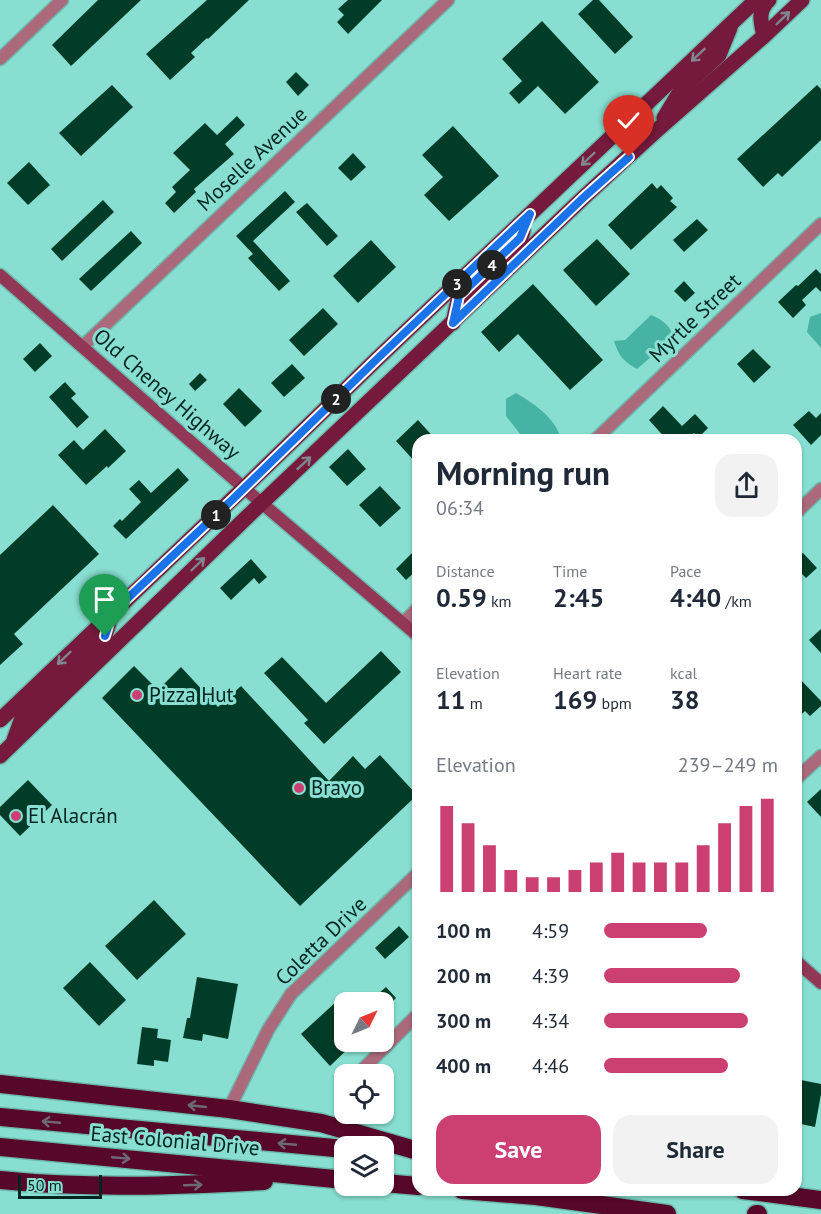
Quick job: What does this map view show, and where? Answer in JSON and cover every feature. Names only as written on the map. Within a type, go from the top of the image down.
[{"type":"highway","points":[[0,1084],[229,1109],[321,1123],[412,1150]]},
{"type":"highway","name":"East Colonial Drive","points":[[0,1117],[334,1148]]},
{"type":"highway","name":"East Colonial Drive","points":[[0,1147],[334,1179]]},
{"type":"highway","points":[[394,1154],[412,1155]]},
{"type":"highway","points":[[0,1180],[71,1185],[193,1185],[325,1178]]},
{"type":"highway","points":[[394,1184],[412,1185]]},
{"type":"highway","points":[[536,1196],[667,1214]]},
{"type":"highway","points":[[790,1196],[821,1200]]},
{"type":"main road","points":[[0,720],[756,0]]},
{"type":"main road","points":[[764,36],[760,16],[761,10],[769,0]]},
{"type":"main road","points":[[0,756],[583,198],[802,0]]},
{"type":"main road","points":[[656,131],[681,90],[719,55],[732,23]]},
{"type":"main road","points":[[453,323],[459,296],[520,238],[530,214]]},
{"type":"main road","points":[[12,745],[22,715],[105,636],[112,613]]},
{"type":"street","points":[[0,59],[62,0]]},
{"type":"street","name":"Moselle Avenue","points":[[83,346],[448,0]]},
{"type":"street","name":"Myrtle Street","points":[[601,434],[821,224]]},
{"type":"street","name":"Old Cheney Highway","points":[[0,275],[412,631]]},
{"type":"street","points":[[802,507],[821,489]]},
{"type":"street","points":[[403,623],[412,614]]},
{"type":"street","points":[[802,773],[821,756]]},
{"type":"street","name":"Coletta Drive","points":[[229,1109],[268,1030],[291,994],[412,879]]},
{"type":"street","points":[[802,967],[821,983]]},
{"type":"street","points":[[368,1064],[412,1020]]},
{"type":"shaded area","points":[[821,313],[821,348],[807,332],[810,317]]},
{"type":"shaded area","points":[[651,315],[666,324],[673,338],[637,369],[622,358],[614,341],[625,340]]},
{"type":"shaded area","points":[[516,393],[535,405],[546,415],[559,433],[520,434],[506,416],[506,399]]},
{"type":"building","points":[[98,0],[141,0],[71,66],[52,45]]},
{"type":"building","points":[[207,0],[249,0],[191,53],[195,57],[170,80],[146,54]]},
{"type":"building","points":[[348,0],[382,0],[348,34],[337,22],[344,15],[338,9]]},
{"type":"building","points":[[593,0],[599,0],[633,37],[615,54],[578,14]]},
{"type":"building","points":[[542,21],[599,82],[565,114],[538,86],[519,104],[509,93],[522,81],[502,59]]},
{"type":"building","points":[[296,72],[309,85],[298,96],[286,82]]},
{"type":"building","points":[[112,85],[133,107],[81,156],[59,133]]},
{"type":"building","points":[[817,85],[821,89],[821,140],[782,177],[778,173],[763,187],[737,159]]},
{"type":"building","points":[[237,116],[245,125],[225,144],[234,154],[194,189],[196,192],[174,213],[165,203],[176,192],[172,187],[190,170],[173,153],[205,123],[217,135]]},
{"type":"building","points":[[453,126],[499,176],[449,221],[424,195],[443,177],[422,155]]},
{"type":"building","points":[[353,153],[366,167],[351,181],[338,168]]},
{"type":"building","points":[[29,162],[50,185],[28,205],[7,183]]},
{"type":"building","points":[[652,183],[657,189],[661,185],[673,198],[670,201],[677,207],[631,250],[608,225]]},
{"type":"building","points":[[285,191],[295,202],[253,241],[290,281],[279,291],[248,258],[253,254],[236,236]]},
{"type":"building","points":[[103,200],[114,212],[62,261],[51,249]]},
{"type":"building","points":[[307,203],[338,236],[327,246],[296,212]]},
{"type":"building","points":[[697,219],[708,230],[684,252],[673,240]]},
{"type":"building","points":[[131,231],[142,243],[91,291],[79,279]]},
{"type":"building","points":[[597,239],[630,274],[596,306],[563,270]]},
{"type":"building","points":[[371,240],[396,267],[358,303],[333,276]]},
{"type":"building","points":[[816,269],[821,274],[821,292],[816,287],[802,300],[806,305],[793,318],[778,302]]},
{"type":"building","points":[[684,281],[695,293],[685,302],[674,291]]},
{"type":"building","points":[[533,284],[603,360],[570,390],[518,334],[499,352],[481,332]]},
{"type":"building","points":[[323,308],[338,324],[304,356],[289,340]]},
{"type":"building","points":[[40,343],[52,356],[35,372],[23,359]]},
{"type":"building","points":[[753,349],[771,367],[754,383],[737,364]]},
{"type":"building","points":[[292,364],[305,378],[284,397],[271,383]]},
{"type":"building","points":[[200,373],[207,380],[195,391],[189,384]]},
{"type":"building","points":[[65,382],[76,394],[71,398],[89,417],[77,428],[49,397]]},
{"type":"building","points":[[239,388],[262,411],[245,427],[223,404]]},
{"type":"building","points":[[663,406],[682,426],[695,414],[708,428],[702,434],[662,434],[649,420]]},
{"type":"building","points":[[809,411],[816,418],[821,413],[821,435],[811,445],[793,425]]},
{"type":"building","points":[[418,420],[431,434],[412,434],[412,458],[396,441]]},
{"type":"building","points":[[105,429],[126,451],[86,485],[58,455],[74,440],[83,450]]},
{"type":"building","points":[[348,449],[366,469],[347,486],[329,467]]},
{"type":"building","points":[[178,468],[189,480],[126,539],[113,526],[120,519],[122,521],[141,502],[129,489],[139,480],[151,493]]},
{"type":"building","points":[[380,486],[401,508],[380,527],[359,505]]},
{"type":"building","points":[[53,505],[99,554],[14,634],[23,644],[0,665],[0,555]]},
{"type":"building","points":[[412,553],[412,574],[406,580],[396,569]]},
{"type":"building","points":[[802,554],[817,568],[806,578],[802,574]]},
{"type":"building","points":[[251,559],[267,577],[259,584],[254,578],[231,600],[220,588]]},
{"type":"building","points":[[821,629],[821,653],[809,640]]},
{"type":"building","points":[[381,651],[401,672],[324,744],[304,723],[308,720],[264,673],[282,657],[326,703]]},
{"type":"building","name":"Bravo","points":[[134,666],[158,690],[181,667],[218,707],[241,686],[329,781],[353,756],[365,769],[380,755],[412,790],[412,800],[300,906],[102,698]]},
{"type":"building","points":[[802,681],[821,701],[821,706],[810,716],[805,711],[802,714]]},
{"type":"building","points":[[28,780],[52,805],[20,836],[0,815],[0,807]]},
{"type":"building","points":[[821,789],[821,817],[807,802]]},
{"type":"building","points":[[154,900],[186,934],[137,980],[105,946]]},
{"type":"building","points":[[399,926],[409,937],[385,959],[375,948]]},
{"type":"building","points":[[90,962],[126,1000],[99,1026],[63,988]]},
{"type":"building","points":[[197,977],[238,984],[228,1039],[203,1034],[202,1041],[183,1038],[187,1018],[190,1018]]},
{"type":"building","points":[[386,987],[391,992],[380,992]]},
{"type":"building","points":[[334,1004],[334,1052],[345,1052],[330,1066],[301,1034]]},
{"type":"building","points":[[142,1027],[158,1029],[157,1038],[171,1040],[168,1062],[154,1060],[154,1066],[137,1064]]},
{"type":"building","points":[[802,1080],[821,1084],[815,1127],[802,1124]]},
{"type":"place","name":"Pizza Hut","points":[[137,695]]},
{"type":"place","name":"Bravo","points":[[299,788]]},
{"type":"place","name":"El Alacrán","points":[[16,816]]},
{"type":"route","points":[[105,636],[112,613],[530,214],[520,238],[459,296],[453,323],[629,157]]}]
